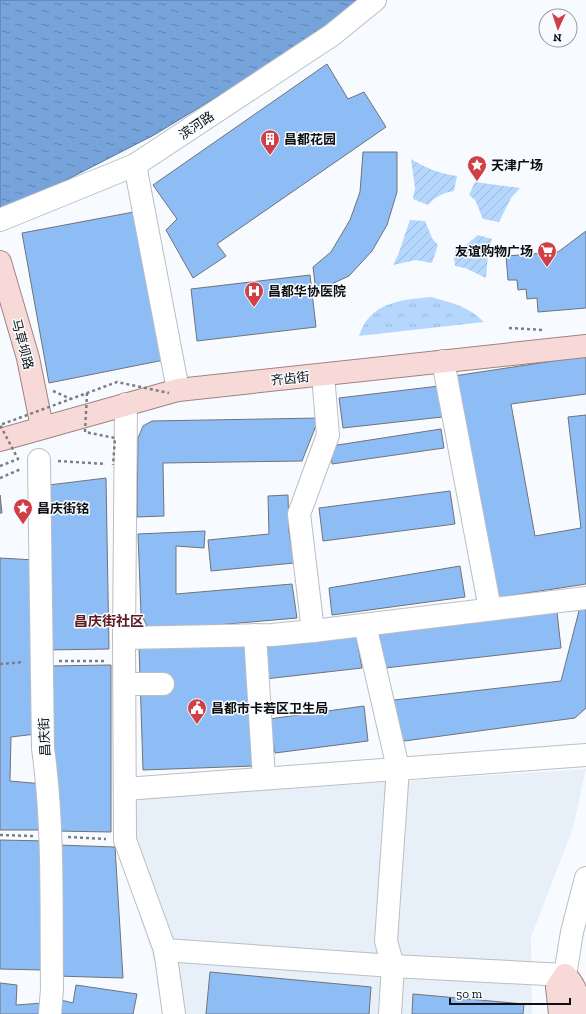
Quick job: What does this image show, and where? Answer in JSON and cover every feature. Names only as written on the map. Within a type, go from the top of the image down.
[{"type":"main road","name":"马草坝路","points":[[0,262],[28,358],[42,427]]},
{"type":"main road","name":"齐齿街","points":[[0,440],[174,391],[586,346]]},
{"type":"main road","points":[[560,1014],[557,987],[565,975],[573,983],[580,1014]]},
{"type":"street","name":"滨河路","points":[[0,220],[135,165],[332,35],[375,0]]},
{"type":"street","points":[[135,165],[174,391]]},
{"type":"street","points":[[443,361],[490,609]]},
{"type":"street","points":[[312,631],[299,514],[328,435],[323,375]]},
{"type":"street","points":[[126,404],[119,465],[125,684],[125,840],[165,950],[174,1014]]},
{"type":"street","name":"昌庆街","points":[[39,460],[43,748],[47,780],[50,837],[52,989],[50,1014]]},
{"type":"street","points":[[124,638],[255,635],[312,631],[586,598]]},
{"type":"street","points":[[365,625],[398,768],[386,941],[393,966],[390,1014]]},
{"type":"street","points":[[255,635],[264,778]]},
{"type":"street","points":[[125,684],[163,684]]},
{"type":"street","points":[[125,789],[586,755]]},
{"type":"street","points":[[165,950],[393,966],[565,975],[572,932],[586,878]]},
{"type":"path","points":[[0,466],[18,459],[0,425],[117,382],[174,391]]},
{"type":"path","points":[[0,478],[39,460],[119,465],[115,438],[85,432],[87,393]]},
{"type":"shaded area","points":[[586,769],[573,828],[531,937],[532,1014],[171,1014],[139,913],[135,799]]},
{"type":"green space","points":[[411,159],[433,170],[457,176],[454,191],[440,195],[428,205],[413,199],[415,188]]},
{"type":"green space","points":[[475,182],[520,188],[511,198],[499,222],[483,219],[475,200],[469,195]]},
{"type":"green space","points":[[410,220],[425,221],[432,238],[438,245],[432,263],[416,260],[393,265]]},
{"type":"green space","points":[[478,235],[492,239],[488,254],[486,278],[465,268],[455,266],[454,259],[456,248],[466,245]]},
{"type":"green space","points":[[431,297],[453,303],[466,309],[484,322],[359,336],[364,325],[378,310],[397,302]]},
{"type":"water","points":[[0,0],[362,0],[330,28],[154,135],[0,214]]},
{"type":"building","name":"昌都花园","points":[[327,64],[348,99],[364,92],[386,127],[217,244],[226,256],[193,278],[166,230],[177,219],[153,185]]},
{"type":"building","points":[[363,152],[397,152],[397,192],[387,225],[372,251],[349,276],[316,291],[313,267],[331,252],[350,220],[360,192]]},
{"type":"building","points":[[139,211],[164,360],[49,383],[22,233]]},
{"type":"building","name":"友谊购物广场","points":[[586,231],[586,308],[538,312],[537,298],[527,299],[526,289],[518,290],[517,280],[508,280],[506,256],[558,252]]},
{"type":"building","name":"昌都华协医院","points":[[310,275],[316,327],[197,341],[191,289]]},
{"type":"building","points":[[586,356],[586,394],[511,404],[535,536],[581,528],[568,417],[586,415],[586,584],[494,598],[454,376]]},
{"type":"building","points":[[439,386],[442,417],[343,428],[339,398]]},
{"type":"building","points":[[319,418],[302,461],[163,463],[164,516],[137,517],[138,438],[143,426],[152,421]]},
{"type":"building","points":[[441,429],[444,448],[332,464],[331,446]]},
{"type":"building","points":[[106,478],[109,649],[46,650],[49,485]]},
{"type":"building","points":[[450,491],[455,524],[323,541],[319,508]]},
{"type":"building","points":[[0,495],[2,513],[0,513]]},
{"type":"building","points":[[288,495],[289,532],[294,563],[211,571],[208,540],[269,534],[268,496]]},
{"type":"building","points":[[205,531],[204,548],[176,546],[176,594],[292,584],[297,618],[159,630],[147,626],[141,614],[138,534]]},
{"type":"building","points":[[0,558],[35,560],[36,734],[11,737],[10,781],[43,784],[45,830],[0,830]]},
{"type":"building","points":[[460,566],[465,597],[332,615],[329,588]]},
{"type":"building","points":[[580,607],[586,608],[586,708],[575,718],[397,742],[394,700],[561,681]]},
{"type":"building","points":[[557,612],[561,648],[385,668],[379,634]]},
{"type":"building","points":[[356,635],[362,668],[265,679],[261,646]]},
{"type":"building","name":"昌都市卡若区卫生局","points":[[249,642],[254,766],[143,770],[139,646]]},
{"type":"building","points":[[111,665],[111,832],[55,831],[49,666]]},
{"type":"building","points":[[364,706],[368,741],[275,753],[269,719]]},
{"type":"building","points":[[0,840],[47,841],[42,970],[0,969]]},
{"type":"building","points":[[58,845],[115,847],[123,978],[57,976]]},
{"type":"building","points":[[210,972],[371,987],[369,1014],[206,1014]]},
{"type":"building","points":[[0,983],[17,985],[16,1005],[43,1003],[42,1014],[0,1014]]},
{"type":"building","points":[[76,985],[137,994],[133,1014],[55,1014],[57,999],[73,1003]]},
{"type":"building","points":[[413,994],[524,1004],[523,1014],[412,1014]]},
{"type":"place","name":"昌都花园","points":[[270,156]]},
{"type":"place","name":"天津广场","points":[[477,182]]},
{"type":"place","name":"友谊购物广场","points":[[547,268]]},
{"type":"place","name":"昌都华协医院","points":[[254,308]]},
{"type":"place","name":"昌庆街铭","points":[[23,525]]},
{"type":"place","name":"昌都市卡若区卫生局","points":[[197,725]]},
{"type":"district","name":"昌庆街社区","points":[[109,621]]}]
